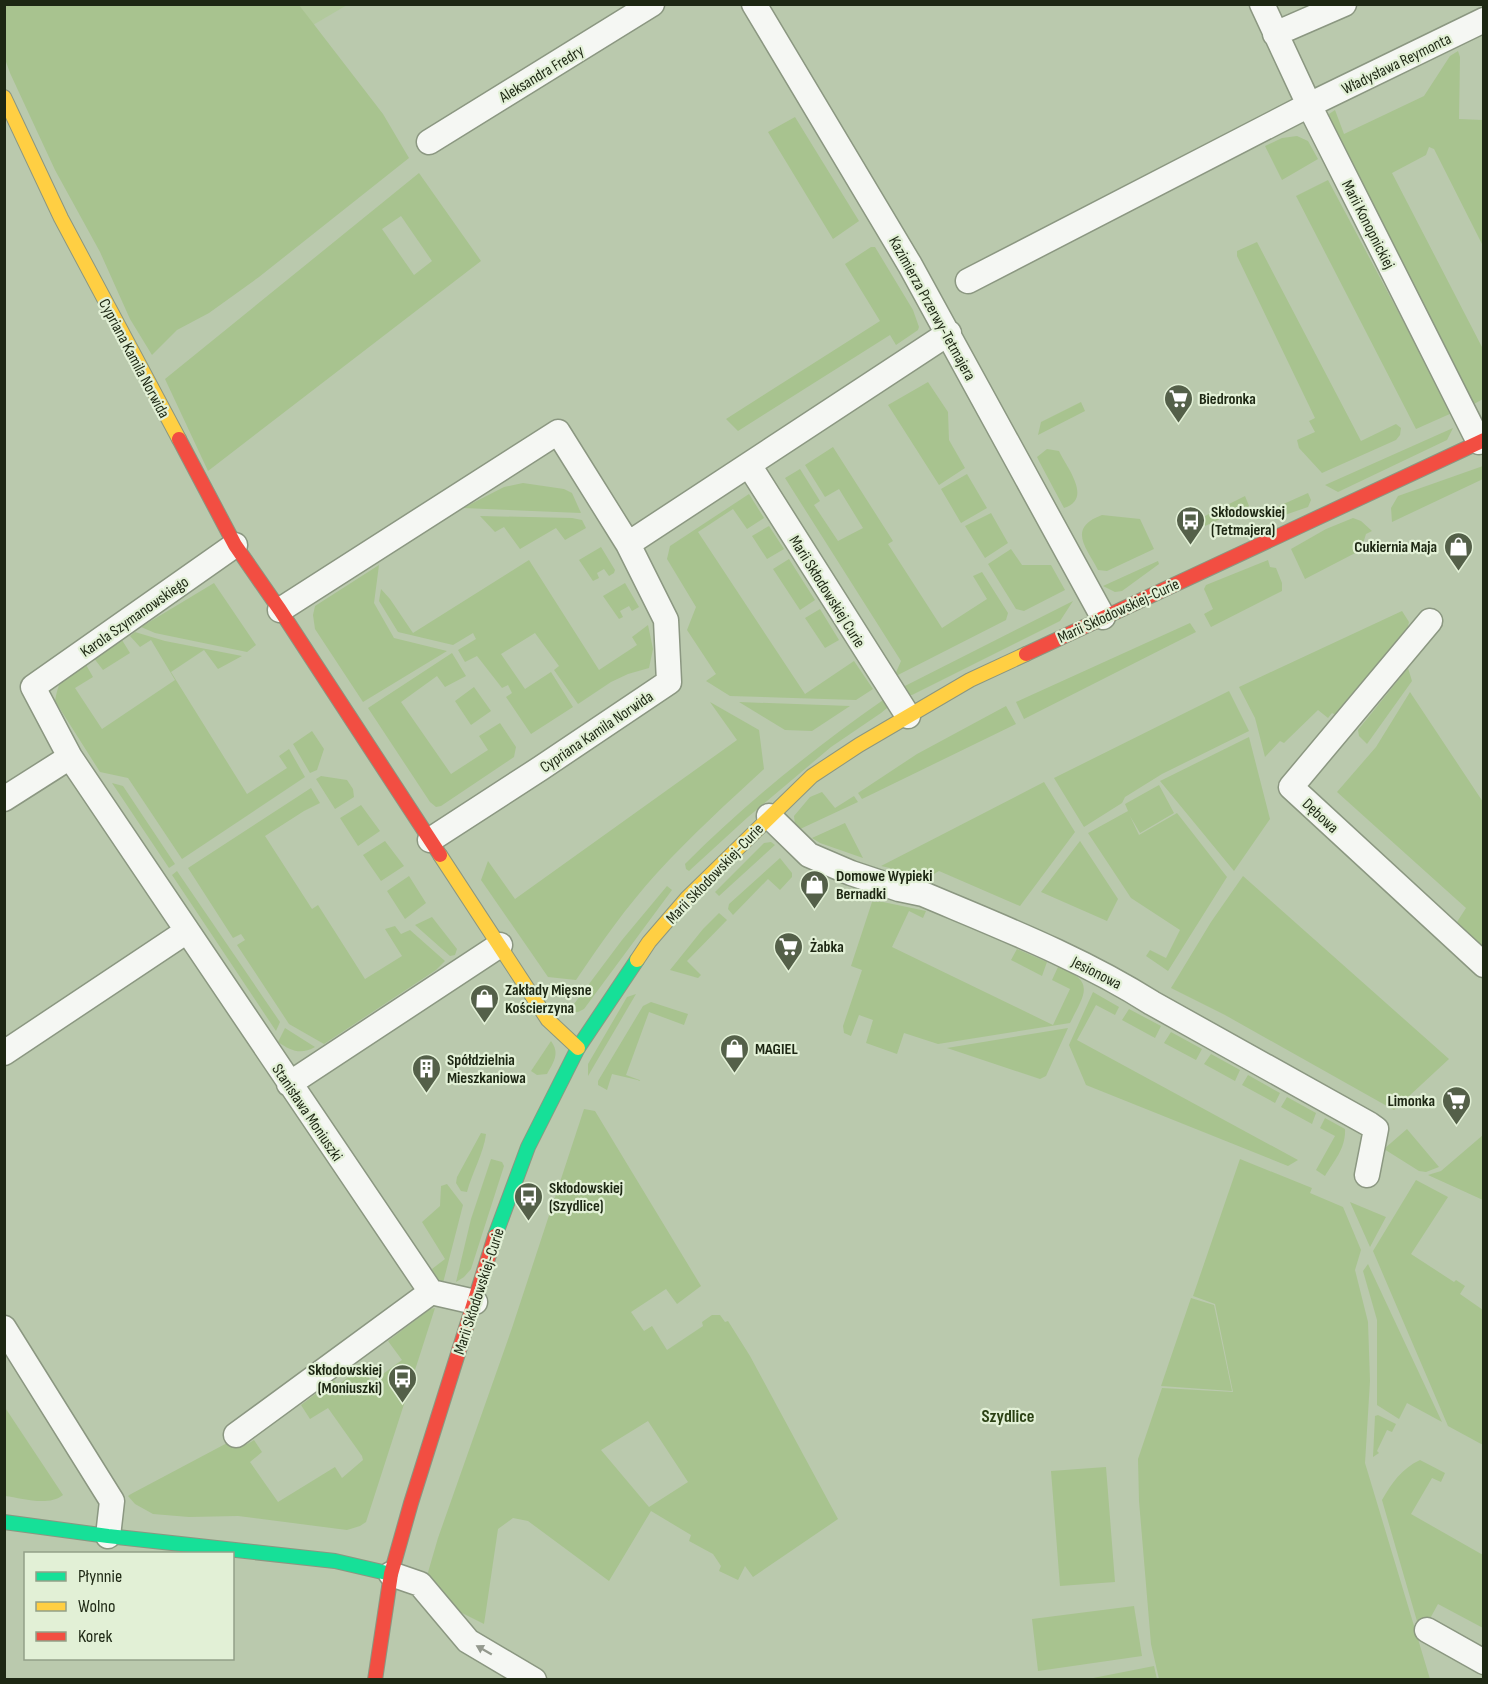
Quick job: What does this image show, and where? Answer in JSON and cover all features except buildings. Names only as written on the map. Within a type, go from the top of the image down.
[{"type":"street","name":"Aleksandra Fredry","points":[[429,142],[652,4]]},
{"type":"street","name":"Kazimierza Przerwy-Tetmajera","points":[[754,4],[949,333],[1103,617]]},
{"type":"street","name":"Marii Konopnickiej","points":[[1262,4],[1309,105],[1481,441]]},
{"type":"street","points":[[1275,34],[1344,4]]},
{"type":"street","name":"Władysława Reymonta","points":[[968,281],[1309,105],[1484,20]]},
{"type":"street","name":"Cypriana Kamila Norwida","points":[[4,98],[61,218],[235,544],[548,1020],[578,1048]]},
{"type":"street","points":[[628,544],[949,333]]},
{"type":"street","name":"Cypriana Kamila Norwida","points":[[280,610],[558,432],[628,544],[666,620],[669,682],[430,840]]},
{"type":"street","name":"Marii Skłodowskiej-Curie","points":[[375,1680],[391,1574],[411,1503],[493,1241],[528,1148],[578,1048],[649,942],[696,888],[812,776],[859,745],[970,680],[1481,441]]},
{"type":"street","name":"Marii Skłodowskiej Curie","points":[[748,465],[908,716]]},
{"type":"street","name":"Karola Szymanowskiego","points":[[70,757],[33,687],[235,544]]},
{"type":"street","name":"Dębowa","points":[[1430,621],[1291,787],[1484,965]]},
{"type":"street","points":[[4,799],[70,757]]},
{"type":"street","name":"Stanisława Moniuszki","points":[[70,757],[430,1292]]},
{"type":"street","name":"Jesionowa","points":[[769,816],[809,855],[851,873],[899,889],[923,894],[1079,962],[1369,1124],[1376,1129],[1367,1175]]},
{"type":"street","points":[[4,1053],[187,931]]},
{"type":"street","points":[[289,1084],[500,945]]},
{"type":"street","points":[[236,1435],[430,1292],[474,1302]]},
{"type":"street","points":[[4,1328],[112,1501],[108,1536]]},
{"type":"street","points":[[4,1522],[335,1561],[391,1574],[420,1584],[468,1641],[534,1680]]},
{"type":"street","points":[[1427,1630],[1484,1662]]},
{"type":"shaded area","points":[[4,5],[299,5],[383,114],[409,158],[259,277],[209,313],[177,330],[152,355],[130,319],[100,252],[55,170],[10,73],[5,59]]},
{"type":"shaded area","points":[[299,5],[347,5],[313,25]]},
{"type":"shaded area","points":[[1458,51],[1460,57],[1459,119],[1483,120],[1483,246],[1434,149],[1429,147],[1426,155],[1392,173],[1483,349],[1483,399],[1474,404],[1342,154],[1329,114],[1335,110],[1344,134],[1424,96],[1450,56]]},
{"type":"shaded area","points":[[795,117],[859,221],[833,239],[768,132]]},
{"type":"shaded area","points":[[1297,136],[1308,141],[1318,159],[1282,180],[1265,146],[1282,138]]},
{"type":"shaded area","points":[[419,173],[481,261],[208,471],[165,379]],"holes":[[[401,216],[432,261],[414,275],[382,229]]]},
{"type":"shaded area","points":[[1328,180],[1452,413],[1416,429],[1296,196]]},
{"type":"shaded area","points":[[1257,242],[1361,441],[1396,424],[1401,428],[1396,440],[1322,473],[1299,448],[1297,440],[1315,432],[1309,421],[1315,418],[1237,256],[1237,251]]},
{"type":"shaded area","points":[[871,247],[875,247],[913,310],[918,330],[896,345],[890,335],[738,431],[726,419],[880,321],[845,264]]},
{"type":"shaded area","points":[[928,382],[948,412],[949,440],[965,468],[939,485],[888,405]]},
{"type":"shaded area","points":[[1081,402],[1085,411],[1038,435],[1041,422]]},
{"type":"shaded area","points":[[1453,428],[1447,440],[1338,492],[1325,485]]},
{"type":"shaded area","points":[[833,447],[893,541],[888,544],[942,628],[987,599],[973,576],[982,572],[1008,613],[1006,620],[894,677],[901,661],[785,478],[800,469],[820,501],[814,505],[838,541],[863,528],[839,489],[825,497],[805,465]]},
{"type":"shaded area","points":[[1047,449],[1059,451],[1075,482],[1077,498],[1064,508],[1037,457]]},
{"type":"shaded area","points":[[1483,466],[1483,479],[1392,522],[1391,508],[1398,496]]},
{"type":"shaded area","points":[[967,474],[987,508],[961,523],[941,489]]},
{"type":"shaded area","points":[[523,483],[564,489],[572,493],[581,513],[463,508],[504,487]]},
{"type":"shaded area","points":[[1308,493],[1311,500],[1308,507],[1276,518],[1279,506]]},
{"type":"shaded area","points":[[749,494],[764,518],[747,529],[733,509],[698,532],[805,694],[854,661],[873,689],[856,700],[730,696],[706,681],[716,674],[687,630],[696,607],[667,559],[670,546]]},
{"type":"shaded area","points":[[1245,496],[1249,506],[1205,526],[1201,518]]},
{"type":"shaded area","points":[[991,513],[1008,543],[985,558],[965,526]]},
{"type":"shaded area","points":[[1102,515],[1140,519],[1154,549],[1107,571],[1098,570],[1082,539],[1082,532],[1091,520]]},
{"type":"shaded area","points":[[480,516],[572,518],[582,520],[586,528],[565,540],[556,528],[520,549],[504,527],[495,532]]},
{"type":"shaded area","points":[[1353,518],[1361,521],[1372,531],[1366,534],[1361,550],[1305,579],[1291,549],[1326,529]]},
{"type":"shaded area","points":[[769,526],[784,549],[767,559],[752,536]]},
{"type":"shaded area","points":[[601,547],[615,570],[609,576],[604,569],[597,573],[599,578],[593,581],[579,560]]},
{"type":"shaded area","points":[[1011,549],[1022,565],[1051,565],[1065,590],[1024,611],[1016,609],[988,564]]},
{"type":"shaded area","points":[[789,559],[815,600],[800,610],[773,569]]},
{"type":"shaded area","points":[[529,560],[599,670],[637,645],[632,637],[648,625],[653,649],[649,668],[611,682],[578,704],[554,670],[559,666],[535,633],[501,654],[525,689],[551,672],[573,707],[531,734],[506,697],[512,693],[508,685],[502,688],[477,656],[465,662],[458,650],[476,639],[473,633],[453,645],[398,632],[379,601],[381,589],[413,633]]},
{"type":"shaded area","points":[[1268,560],[1270,567],[1276,568],[1282,583],[1282,591],[1211,627],[1204,614],[1213,609],[1204,589],[1206,585]]},
{"type":"shaded area","points":[[1158,561],[1159,564],[1122,591],[1115,592],[1103,586]]},
{"type":"shaded area","points":[[379,565],[374,603],[394,638],[447,651],[363,702],[315,629],[313,615],[315,606]]},
{"type":"shaded area","points":[[214,583],[256,645],[247,652],[155,633],[141,627]]},
{"type":"shaded area","points":[[625,583],[639,607],[632,611],[629,606],[620,611],[623,617],[619,619],[603,596]]},
{"type":"shaded area","points":[[1073,601],[1060,621],[912,695],[907,695],[899,689]]},
{"type":"shaded area","points":[[820,609],[839,640],[825,648],[805,618]]},
{"type":"shaded area","points":[[1402,611],[1409,622],[1407,630],[1336,715],[1332,713],[1328,718],[1318,710],[1284,743],[1280,741],[1265,757],[1255,718],[1239,687]]},
{"type":"shaded area","points":[[1190,623],[1196,632],[1024,719],[1016,702]]},
{"type":"shaded area","points":[[135,632],[165,641],[242,656],[218,669],[204,650],[171,672],[247,794],[287,768],[279,756],[289,749],[305,777],[182,859],[128,778],[100,772],[55,701],[64,677],[85,663],[93,677],[75,688],[102,729],[175,680],[151,640],[140,647],[130,636]]},
{"type":"shaded area","points":[[122,640],[130,653],[103,670],[93,657]]},
{"type":"shaded area","points":[[452,653],[466,676],[445,687],[437,676],[401,702],[451,774],[488,750],[479,736],[500,723],[516,747],[514,757],[441,806],[436,807],[430,802],[368,708]]},
{"type":"shaded area","points":[[1408,668],[1412,681],[1367,744],[1359,736],[1358,730]]},
{"type":"shaded area","points":[[474,687],[491,711],[471,725],[455,701]]},
{"type":"shaded area","points":[[1229,691],[1249,731],[1162,774],[1084,827],[1054,778]]},
{"type":"shaded area","points":[[1410,692],[1483,802],[1483,948],[1457,922],[1466,908],[1337,792],[1376,747]]},
{"type":"shaded area","points":[[886,698],[887,708],[831,747],[748,817],[689,871],[686,869],[685,864],[757,797],[833,736]]},
{"type":"shaded area","points":[[710,702],[759,730],[764,769],[657,873],[635,898],[576,980],[548,977],[481,880],[488,861],[515,899],[737,740]]},
{"type":"shaded area","points":[[739,702],[850,706],[812,731],[785,730]]},
{"type":"shaded area","points":[[1006,706],[1016,724],[862,799],[858,793],[917,754]]},
{"type":"shaded area","points":[[312,731],[324,749],[317,770],[310,773],[293,744]]},
{"type":"shaded area","points":[[1249,737],[1270,819],[1234,871],[1160,781]]},
{"type":"shaded area","points":[[321,776],[347,780],[353,789],[354,797],[335,809],[316,779]]},
{"type":"shaded area","points":[[1044,782],[1075,832],[1020,906],[939,871],[929,877],[881,866]]},
{"type":"shaded area","points":[[112,783],[123,786],[175,864],[169,868]]},
{"type":"shaded area","points":[[1159,785],[1174,813],[1140,833],[1130,816],[1139,835],[1177,813],[1227,877],[1168,971],[1146,956],[1150,950],[1166,958],[1180,930],[1131,898],[1088,833],[1128,811],[1125,804]]},
{"type":"shaded area","points":[[311,788],[320,803],[265,836],[312,909],[318,905],[365,979],[402,956],[385,929],[395,926],[401,934],[410,930],[445,961],[436,970],[324,1044],[289,1024],[237,945],[245,940],[241,934],[233,938],[188,868]]},
{"type":"shaded area","points":[[822,792],[835,808],[854,796],[858,802],[798,830],[794,816],[810,797]]},
{"type":"shaded area","points":[[361,805],[380,831],[358,846],[340,818]]},
{"type":"shaded area","points":[[845,823],[863,858],[812,838]]},
{"type":"shaded area","points":[[385,841],[404,866],[381,881],[363,855]]},
{"type":"shaded area","points":[[1080,841],[1118,899],[1107,921],[1041,892]]},
{"type":"shaded area","points":[[771,842],[775,845],[719,896],[715,892],[764,843]]},
{"type":"shaded area","points":[[780,858],[792,873],[792,877],[780,890],[768,879],[733,915],[728,909],[729,904]]},
{"type":"shaded area","points":[[177,871],[280,1022],[276,1031],[172,875]]},
{"type":"shaded area","points":[[409,876],[426,903],[405,919],[387,891]]},
{"type":"shaded area","points":[[1243,876],[1449,1059],[1394,1110],[1225,1015],[1171,988],[1211,922]]},
{"type":"shaded area","points":[[667,886],[672,890],[584,1009],[578,1012],[568,1012],[622,940]]},
{"type":"shaded area","points":[[872,902],[883,902],[926,911],[923,918],[909,911],[892,947],[1053,1025],[1070,989],[1052,980],[1058,967],[1070,972],[1078,977],[1084,989],[1080,1004],[1070,1023],[938,1044],[904,1033],[897,1054],[866,1043],[873,1020],[859,1015],[851,1036],[844,1033],[843,1026],[862,970],[851,966]]},
{"type":"shaded area","points":[[719,913],[727,920],[687,961],[701,975],[698,978],[670,970],[703,929]]},
{"type":"shaded area","points":[[432,917],[457,949],[455,955],[450,956],[415,925]]},
{"type":"shaded area","points":[[1017,949],[1047,962],[1042,976],[1011,960]]},
{"type":"shaded area","points":[[1093,992],[1119,1007],[1115,1015],[1096,1005],[1077,1040],[1298,1160],[1288,1166],[1086,1085],[1069,1045]]},
{"type":"shaded area","points":[[636,994],[588,1076],[588,1064],[627,997]]},
{"type":"shaded area","points":[[651,1002],[688,1014],[684,1025],[649,1012],[626,1075],[642,1081],[612,1074],[607,1090],[598,1085],[598,1081],[643,1006]]},
{"type":"shaded area","points":[[1129,1009],[1161,1026],[1155,1038],[1122,1020]]},
{"type":"shaded area","points":[[285,1028],[315,1047],[305,1051],[292,1050],[278,1042]]},
{"type":"shaded area","points":[[1068,1028],[1046,1076],[1040,1079],[947,1048]]},
{"type":"shaded area","points":[[1171,1032],[1202,1049],[1196,1060],[1164,1043]]},
{"type":"shaded area","points":[[551,1041],[556,1054],[554,1061],[547,1074],[537,1075],[531,1071]]},
{"type":"shaded area","points":[[1211,1054],[1240,1070],[1235,1081],[1204,1064]]},
{"type":"shaded area","points":[[1248,1075],[1280,1093],[1275,1103],[1242,1085]]},
{"type":"shaded area","points":[[1287,1097],[1316,1113],[1312,1124],[1281,1107]]},
{"type":"shaded area","points":[[584,1109],[595,1111],[701,1286],[677,1304],[666,1289],[631,1312],[644,1331],[652,1326],[667,1350],[703,1326],[702,1322],[712,1315],[720,1315],[725,1322],[728,1321],[750,1356],[838,1519],[753,1577],[745,1566],[738,1580],[719,1571],[721,1566],[713,1554],[689,1541],[691,1535],[651,1511],[609,1581],[528,1521],[513,1518],[498,1529],[484,1624],[422,1593],[438,1538],[512,1328]],"holes":[[[648,1421],[688,1482],[649,1507],[601,1450]]]},
{"type":"shaded area","points":[[1325,1118],[1345,1129],[1345,1136],[1336,1160],[1325,1176],[1316,1170],[1335,1136],[1320,1128]]},
{"type":"shaded area","points":[[1407,1129],[1439,1167],[1426,1172],[1419,1171],[1384,1149]]},
{"type":"shaded area","points":[[481,1133],[486,1134],[485,1141],[467,1192],[461,1191],[456,1183],[457,1177]]},
{"type":"shaded area","points":[[1483,1135],[1483,1200],[1428,1175],[1441,1171]]},
{"type":"shaded area","points":[[491,1159],[502,1162],[504,1166],[471,1269],[456,1282],[471,1219]]},
{"type":"shaded area","points":[[1240,1159],[1312,1188],[1310,1193],[1343,1207],[1361,1250],[1355,1270],[1368,1322],[1370,1381],[1365,1463],[1430,1679],[1159,1679],[1151,1644],[1139,1501],[1138,1459],[1162,1388],[1233,1392],[1215,1304],[1193,1296]]},
{"type":"shaded area","points":[[1416,1180],[1448,1197],[1411,1254],[1454,1282],[1456,1280],[1465,1286],[1460,1294],[1483,1310],[1483,1445],[1448,1426],[1373,1251]]},
{"type":"shaded area","points":[[447,1184],[463,1205],[443,1283],[436,1278],[432,1269],[445,1259],[422,1222],[440,1206],[441,1186]]},
{"type":"shaded area","points":[[1350,1202],[1386,1217],[1370,1247]]},
{"type":"shaded area","points":[[1368,1264],[1442,1422],[1407,1403],[1399,1419],[1377,1405],[1377,1320],[1363,1271]]},
{"type":"shaded area","points":[[1191,1298],[1214,1305],[1232,1391],[1161,1386]]},
{"type":"shaded area","points":[[435,1308],[366,1522],[360,1526],[347,1530],[238,1516],[189,1517],[153,1514],[135,1504],[128,1496],[229,1442],[242,1445],[254,1440],[262,1452],[250,1462],[278,1502],[335,1467],[342,1478],[363,1460],[362,1456],[328,1408],[310,1419],[301,1405],[334,1380],[338,1385],[355,1372],[354,1367],[359,1364],[372,1382],[402,1360],[388,1341],[430,1309]]},
{"type":"shaded area","points":[[4,1406],[63,1495],[57,1499],[43,1501],[5,1496]]},
{"type":"shaded area","points":[[1378,1415],[1396,1424],[1392,1432],[1387,1430],[1377,1451],[1379,1453],[1373,1457],[1375,1416]]},
{"type":"shaded area","points":[[1420,1460],[1445,1473],[1441,1482],[1432,1478],[1411,1514],[1483,1555],[1483,1628],[1438,1604],[1421,1635],[1382,1500],[1398,1477]]},
{"type":"shaded area","points":[[1106,1467],[1115,1582],[1060,1586],[1051,1471]]},
{"type":"shaded area","points":[[1134,1606],[1142,1656],[1038,1671],[1032,1619]]},
{"type":"shaded area","points":[[1154,1666],[1157,1679],[1088,1679]]},
{"type":"traffic: fast","points":[[495,1236],[528,1147],[578,1048],[637,960]]},
{"type":"traffic: fast","points":[[4,1522],[335,1561],[391,1574]]},
{"type":"traffic: slow","points":[[4,97],[61,218],[179,439]]},
{"type":"traffic: slow","points":[[637,960],[649,942],[687,898],[812,776],[859,745],[970,680],[1026,654]]},
{"type":"traffic: slow","points":[[440,855],[548,1020],[578,1048]]},
{"type":"traffic: jam","points":[[179,439],[235,545],[440,855]]},
{"type":"traffic: jam","points":[[1026,654],[1484,440]]},
{"type":"traffic: jam","points":[[375,1680],[391,1574],[495,1236]]},
{"type":"place","name":"Biedronka","points":[[1178,424]]},
{"type":"place","name":"Skłodowskiej (Tetmajera)","points":[[1190,546]]},
{"type":"place","name":"Cukiernia Maja","points":[[1458,572]]},
{"type":"place","name":"Domowe Wypieki Bernadki","points":[[815,910]]},
{"type":"place","name":"Żabka","points":[[789,972]]},
{"type":"place","name":"Zakłady Mięsne Kościerzyna","points":[[484,1024]]},
{"type":"place","name":"MAGIEL","points":[[734,1074]]},
{"type":"place","name":"Spółdzielnia Mieszkaniowa","points":[[426,1094]]},
{"type":"place","name":"Limonka","points":[[1456,1126]]},
{"type":"place","name":"Skłodowskiej (Szydlice)","points":[[528,1222]]},
{"type":"place","name":"Skłodowskiej (Moniuszki)","points":[[403,1404]]},
{"type":"district","name":"Szydlice","points":[[1008,1416]]}]
